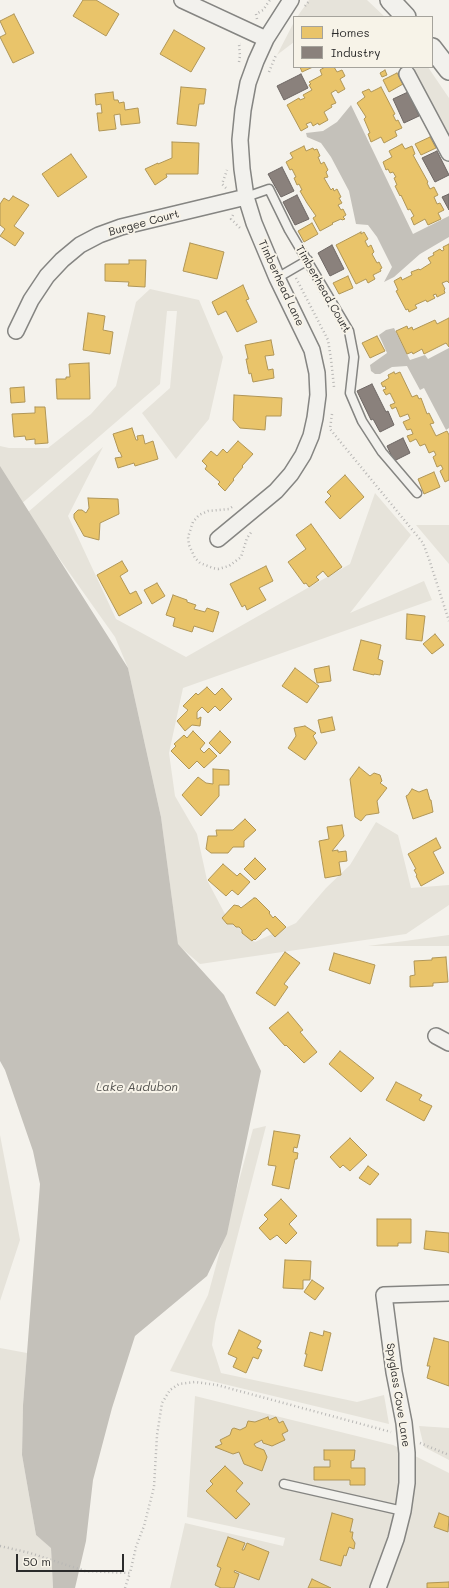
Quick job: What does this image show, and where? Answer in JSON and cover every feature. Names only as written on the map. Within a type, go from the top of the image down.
[{"type":"street","points":[[182,0],[266,39]]},
{"type":"street","name":"Timberhead Lane","points":[[218,539],[276,491],[291,474],[311,436],[316,418],[318,395],[317,373],[312,350],[277,278],[254,223],[246,197],[240,140],[248,83],[256,61],[266,39],[291,0]]},
{"type":"street","points":[[390,0],[405,16]]},
{"type":"street","points":[[433,49],[449,70]]},
{"type":"street","points":[[407,74],[449,153]]},
{"type":"street","name":"Burgee Court","points":[[16,331],[31,300],[47,276],[62,260],[80,245],[99,235],[121,227],[246,197]]},
{"type":"street","name":"Spyglass Cove Lane","points":[[378,1588],[396,1539],[403,1511],[407,1482],[407,1453],[404,1423],[394,1372],[384,1294],[449,1294]]},
{"type":"lane","name":"Timberhead Court","points":[[246,197],[270,189],[289,230],[349,331],[354,357],[350,393],[362,421],[382,452],[417,493]]},
{"type":"lane","points":[[277,278],[308,260]]},
{"type":"lane","points":[[284,1484],[403,1511]]},
{"type":"path","points":[[267,76],[277,53]]},
{"type":"path","points":[[229,201],[233,215],[231,219],[241,230]]},
{"type":"path","points":[[291,269],[328,340],[334,390]]},
{"type":"path","points":[[327,435],[330,429],[332,410]]},
{"type":"path","points":[[330,429],[423,543],[430,559],[449,621]]},
{"type":"path","points":[[236,505],[229,509],[208,511],[199,515],[193,522],[188,537],[188,545],[195,558],[200,563],[213,568],[218,569],[230,566],[241,557],[247,538],[252,530]]},
{"type":"path","points":[[125,1588],[154,1487],[157,1435],[162,1403],[166,1394],[174,1386],[195,1382],[217,1385],[381,1428],[449,1456]]},
{"type":"path","points":[[0,1546],[30,1553],[85,1571],[130,1574]]},
{"type":"shaded area","points":[[309,0],[367,0],[384,16],[298,16]]},
{"type":"shaded area","points":[[293,24],[293,43],[277,55]]},
{"type":"shaded area","points":[[404,68],[429,68],[449,98],[449,134],[417,75],[407,74]]},
{"type":"shaded area","points":[[150,289],[199,300],[223,357],[209,419],[176,459],[142,413],[170,388],[177,311],[167,311],[160,384],[20,505],[0,476],[0,446],[9,448],[48,448],[91,414],[116,386],[136,302]]},
{"type":"shaded area","points":[[103,447],[68,516],[116,619],[186,657],[350,564],[375,493],[411,535],[350,613],[424,581],[432,600],[183,688],[169,753],[175,796],[197,834],[207,880],[225,914],[255,942],[296,923],[326,888],[350,865],[376,822],[398,835],[411,888],[449,885],[449,905],[406,934],[200,964],[178,945],[161,817],[128,668],[115,637],[27,513]]},
{"type":"shaded area","points":[[416,525],[449,525],[449,564]]},
{"type":"shaded area","points":[[449,935],[449,946],[368,946]]},
{"type":"shaded area","points":[[266,1126],[215,1323],[212,1345],[221,1373],[357,1402],[384,1395],[389,1424],[170,1371],[208,1295],[253,1129]]},
{"type":"shaded area","points":[[0,1135],[20,1240],[0,1301]]},
{"type":"shaded area","points":[[0,1348],[27,1353],[23,1405],[22,1455],[36,1535],[51,1547],[53,1588],[0,1588]]},
{"type":"shaded area","points":[[195,1396],[393,1445],[449,1473],[449,1588],[170,1588],[185,1523],[283,1546],[285,1538],[187,1517]]},
{"type":"shaded area","points":[[419,1426],[449,1428],[449,1460],[424,1447]]},
{"type":"water","points":[[351,105],[413,234],[449,216],[449,237],[420,254],[394,277],[384,282],[392,267],[377,237],[368,225],[356,224],[349,191],[331,157],[321,143],[307,137],[306,133],[323,131],[337,122]]},
{"type":"water","points":[[394,328],[410,360],[425,355],[428,359],[449,348],[449,428],[446,430],[424,388],[420,390],[407,366],[392,367],[380,374],[375,374],[371,371],[370,365],[387,353],[379,335],[386,330]]},
{"type":"water","name":"Lake Audubon","points":[[0,466],[128,668],[161,817],[178,944],[224,995],[261,1071],[227,1234],[207,1276],[135,1336],[112,1408],[93,1480],[86,1541],[75,1588],[53,1588],[51,1548],[36,1535],[22,1455],[23,1405],[40,1184],[33,1151],[5,1070],[0,1061]]},
{"type":"building: Homes","points":[[83,0],[96,0],[119,14],[106,36],[73,16]]},
{"type":"building: Homes","points":[[14,14],[34,53],[13,63],[0,37],[6,34],[0,21]]},
{"type":"building: Homes","points":[[174,30],[205,48],[191,72],[160,54]]},
{"type":"building: Homes","points":[[300,68],[311,68],[302,72]]},
{"type":"building: Homes","points":[[323,68],[335,68],[337,72],[342,70],[345,76],[340,79],[345,89],[338,93],[336,90],[331,93],[336,103],[331,105],[332,107],[324,112],[328,120],[319,125],[318,123],[313,126],[311,122],[306,124],[308,127],[301,131],[287,105],[299,98],[300,100],[305,98],[303,95],[312,90],[309,82],[322,75],[320,70]]},
{"type":"building: Homes","points":[[385,70],[387,75],[382,77],[380,73]]},
{"type":"building: Homes","points":[[397,73],[403,84],[389,92],[383,80]]},
{"type":"building: Homes","points":[[181,87],[206,89],[204,104],[199,104],[196,126],[177,124]]},
{"type":"building: Homes","points":[[381,87],[395,114],[393,115],[396,121],[398,120],[402,128],[395,131],[397,136],[384,143],[381,137],[371,142],[368,134],[370,133],[364,119],[366,117],[357,103],[365,97],[362,92],[369,89],[371,92]]},
{"type":"building: Homes","points":[[113,92],[114,100],[118,100],[119,103],[124,102],[125,110],[138,108],[140,123],[121,125],[120,114],[114,115],[116,129],[99,131],[97,113],[102,113],[101,104],[96,105],[95,94]]},
{"type":"building: Homes","points":[[430,137],[436,148],[421,155],[415,144]]},
{"type":"building: Homes","points":[[172,142],[199,143],[198,174],[166,174],[167,177],[155,185],[145,169],[172,158]]},
{"type":"building: Homes","points":[[402,144],[405,149],[412,146],[415,154],[413,155],[428,182],[427,183],[430,189],[434,187],[438,195],[434,197],[437,204],[440,203],[444,210],[438,213],[441,219],[428,225],[425,219],[414,225],[411,218],[414,216],[410,209],[408,210],[395,186],[397,185],[394,178],[396,177],[393,172],[390,173],[388,169],[386,170],[383,162],[392,157],[389,151]]},
{"type":"building: Homes","points":[[304,146],[306,151],[313,148],[314,150],[317,149],[321,164],[324,162],[328,170],[326,172],[328,177],[324,178],[331,190],[333,188],[334,191],[337,189],[342,203],[338,205],[341,210],[343,209],[346,215],[343,217],[345,219],[332,223],[333,224],[320,231],[313,218],[316,216],[300,191],[302,190],[299,184],[297,185],[294,178],[296,177],[292,169],[290,170],[286,162],[293,158],[290,153]]},
{"type":"building: Homes","points":[[71,154],[87,177],[58,197],[42,174]]},
{"type":"building: Homes","points":[[13,196],[29,205],[14,226],[24,233],[15,246],[0,236],[5,229],[0,225],[0,204],[4,198],[9,201]]},
{"type":"building: Homes","points":[[312,223],[318,234],[304,242],[298,231]]},
{"type":"building: Homes","points":[[361,232],[361,234],[364,232],[368,239],[365,241],[368,247],[371,245],[374,252],[372,254],[382,268],[380,269],[381,271],[373,275],[375,279],[368,283],[366,279],[356,284],[336,245]]},
{"type":"building: Homes","points":[[190,243],[224,252],[217,279],[183,271]]},
{"type":"building: Homes","points":[[449,244],[449,283],[447,281],[442,283],[445,293],[437,297],[436,294],[433,295],[435,298],[415,305],[417,308],[409,312],[408,309],[406,310],[396,291],[398,290],[394,281],[401,277],[402,280],[412,275],[411,272],[420,270],[431,263],[428,258],[440,249],[442,251],[444,250],[443,247]]},
{"type":"building: Homes","points":[[129,260],[146,260],[145,287],[128,286],[129,282],[105,281],[105,264],[129,264]]},
{"type":"building: Homes","points":[[348,276],[353,288],[339,294],[333,283]]},
{"type":"building: Homes","points":[[243,285],[249,299],[246,300],[257,322],[237,332],[226,311],[218,315],[212,302]]},
{"type":"building: Homes","points":[[88,313],[105,316],[103,330],[113,332],[110,354],[83,350]]},
{"type":"building: Homes","points":[[449,318],[449,347],[446,343],[424,354],[422,349],[413,354],[412,352],[407,354],[396,331],[407,326],[408,329],[412,327],[413,330],[435,320],[437,324]]},
{"type":"building: Homes","points":[[377,336],[385,351],[370,358],[362,343]]},
{"type":"building: Homes","points":[[271,340],[274,355],[265,356],[268,370],[273,369],[274,378],[253,382],[251,373],[249,374],[245,345]]},
{"type":"building: Homes","points":[[89,363],[90,399],[57,399],[56,379],[66,379],[66,377],[70,377],[69,364]]},
{"type":"building: Homes","points":[[394,372],[395,374],[400,372],[412,397],[417,395],[419,399],[421,398],[427,414],[429,413],[434,423],[430,424],[436,436],[447,431],[449,435],[449,480],[445,482],[440,471],[443,469],[441,465],[437,467],[433,457],[436,455],[434,451],[429,453],[425,444],[420,446],[416,439],[410,442],[407,436],[413,434],[411,429],[407,430],[403,422],[410,419],[408,414],[400,417],[396,407],[392,409],[390,405],[395,403],[390,393],[386,395],[383,390],[386,389],[381,383],[389,378],[388,375]]},
{"type":"building: Homes","points":[[24,387],[25,402],[11,403],[10,388]]},
{"type":"building: Homes","points":[[234,395],[282,398],[281,416],[266,416],[265,430],[240,428],[233,420]]},
{"type":"building: Homes","points":[[35,407],[45,407],[48,443],[35,444],[35,439],[26,440],[25,436],[14,437],[12,414],[35,413]]},
{"type":"building: Homes","points":[[132,428],[136,440],[138,440],[137,436],[143,435],[145,444],[153,441],[158,459],[135,466],[134,463],[118,468],[115,458],[122,457],[113,434]]},
{"type":"building: Homes","points":[[238,441],[253,454],[242,466],[243,467],[225,491],[218,484],[220,482],[205,469],[207,466],[202,461],[211,451],[217,456],[223,449],[227,453]]},
{"type":"building: Homes","points":[[434,472],[440,487],[424,494],[418,479]]},
{"type":"building: Homes","points":[[345,475],[364,497],[340,519],[325,502],[331,496],[327,492]]},
{"type":"building: Homes","points":[[88,498],[118,499],[119,514],[100,523],[99,540],[84,536],[74,518],[74,514],[78,510],[82,510],[86,513],[89,508]]},
{"type":"building: Homes","points":[[311,524],[342,567],[328,577],[323,571],[316,577],[319,580],[309,587],[306,583],[304,584],[288,562],[306,549],[296,535]]},
{"type":"building: Homes","points":[[122,561],[128,571],[120,576],[130,594],[136,591],[142,603],[119,616],[97,575]]},
{"type":"building: Homes","points":[[266,566],[273,581],[259,588],[266,600],[247,610],[245,605],[242,607],[230,584]]},
{"type":"building: Homes","points":[[157,583],[165,596],[152,604],[144,590]]},
{"type":"building: Homes","points":[[173,595],[196,605],[194,609],[205,612],[207,608],[219,612],[213,632],[194,626],[192,632],[173,626],[175,618],[166,615]]},
{"type":"building: Homes","points":[[407,614],[425,616],[422,641],[406,639]]},
{"type":"building: Homes","points":[[435,634],[444,645],[432,654],[423,644]]},
{"type":"building: Homes","points":[[361,640],[381,645],[378,659],[383,661],[380,675],[353,670]]},
{"type":"building: Homes","points":[[329,666],[331,681],[317,683],[314,669]]},
{"type":"building: Homes","points":[[295,668],[319,686],[307,703],[282,686]]},
{"type":"building: Homes","points":[[207,687],[215,695],[222,688],[232,699],[220,711],[215,706],[208,713],[202,707],[197,712],[197,719],[201,717],[200,726],[192,725],[185,731],[177,721],[188,710],[183,706],[196,693],[198,695]]},
{"type":"building: Homes","points":[[332,717],[335,730],[321,733],[318,720]]},
{"type":"building: Homes","points":[[305,726],[316,733],[313,736],[317,743],[305,760],[288,748],[296,736],[294,728]]},
{"type":"building: Homes","points":[[193,731],[205,743],[200,749],[204,753],[209,748],[217,756],[204,768],[197,761],[189,769],[171,751],[176,746],[174,744],[184,735],[187,738]]},
{"type":"building: Homes","points":[[220,731],[231,742],[220,754],[209,743]]},
{"type":"building: Homes","points":[[359,767],[370,776],[374,773],[380,775],[382,781],[380,783],[387,788],[377,801],[379,813],[366,815],[361,821],[355,817],[350,779]]},
{"type":"building: Homes","points":[[213,769],[229,770],[229,785],[219,785],[219,796],[201,816],[182,795],[198,777],[206,783],[213,784]]},
{"type":"building: Homes","points":[[412,789],[419,792],[427,789],[433,812],[413,819],[406,796]]},
{"type":"building: Homes","points":[[245,819],[256,830],[244,841],[244,847],[233,847],[228,853],[211,853],[206,849],[208,836],[217,836],[216,830],[233,830]]},
{"type":"building: Homes","points":[[342,825],[344,836],[332,851],[346,851],[347,861],[339,862],[341,875],[325,878],[319,841],[329,839],[327,827]]},
{"type":"building: Homes","points":[[436,838],[441,848],[433,852],[444,873],[421,886],[414,870],[416,869],[408,854]]},
{"type":"building: Homes","points":[[255,858],[266,869],[255,880],[244,869]]},
{"type":"building: Homes","points":[[223,864],[237,876],[240,873],[250,882],[238,895],[232,890],[226,896],[208,880]]},
{"type":"building: Homes","points":[[256,898],[270,912],[269,913],[273,918],[275,916],[286,927],[275,937],[267,928],[255,940],[254,939],[252,941],[242,933],[242,930],[239,927],[236,927],[233,924],[227,924],[222,918],[234,905],[241,908]]},
{"type":"building: Homes","points":[[285,952],[300,963],[284,984],[288,987],[275,1006],[256,993]]},
{"type":"building: Homes","points":[[334,953],[375,965],[370,984],[329,970]]},
{"type":"building: Homes","points":[[446,957],[448,982],[433,983],[433,986],[410,987],[410,976],[415,975],[414,961],[432,960],[432,958]]},
{"type":"building: Homes","points":[[288,1012],[303,1030],[300,1032],[317,1052],[304,1063],[286,1045],[285,1046],[269,1028]]},
{"type":"building: Homes","points":[[340,1051],[374,1078],[361,1092],[329,1064]]},
{"type":"building: Homes","points":[[396,1082],[422,1095],[419,1100],[432,1106],[424,1121],[386,1100]]},
{"type":"building: Homes","points":[[274,1131],[300,1135],[297,1148],[294,1147],[293,1152],[298,1153],[297,1159],[295,1159],[289,1189],[272,1185],[276,1166],[268,1165]]},
{"type":"building: Homes","points":[[350,1138],[367,1155],[350,1171],[343,1165],[340,1168],[330,1157]]},
{"type":"building: Homes","points":[[368,1166],[379,1174],[370,1185],[359,1178]]},
{"type":"building: Homes","points":[[281,1199],[297,1216],[289,1224],[297,1233],[286,1244],[277,1235],[270,1240],[259,1228],[268,1219],[264,1215]]},
{"type":"building: Homes","points":[[377,1219],[411,1219],[411,1243],[398,1243],[398,1246],[377,1246]]},
{"type":"building: Homes","points":[[426,1231],[449,1233],[449,1253],[424,1249]]},
{"type":"building: Homes","points":[[285,1260],[311,1261],[310,1280],[303,1280],[303,1289],[283,1288]]},
{"type":"building: Homes","points":[[312,1280],[324,1288],[315,1300],[304,1292]]},
{"type":"building: Homes","points":[[239,1330],[261,1341],[257,1348],[262,1350],[258,1359],[253,1357],[246,1373],[233,1367],[237,1358],[228,1354]]},
{"type":"building: Homes","points":[[324,1331],[331,1333],[322,1371],[304,1366],[310,1332],[323,1336]]},
{"type":"building: Homes","points":[[434,1338],[449,1342],[449,1386],[427,1378],[430,1366],[427,1366]]},
{"type":"building: Homes","points":[[268,1417],[269,1420],[276,1417],[279,1423],[283,1421],[288,1431],[282,1434],[285,1440],[272,1446],[263,1443],[262,1440],[254,1444],[256,1447],[264,1450],[267,1457],[262,1471],[244,1464],[239,1452],[233,1454],[215,1447],[222,1444],[220,1440],[230,1435],[232,1429],[234,1428],[240,1430],[246,1427],[248,1421],[255,1422]]},
{"type":"building: Homes","points":[[324,1450],[355,1450],[354,1460],[351,1461],[351,1468],[365,1468],[365,1485],[350,1485],[350,1480],[314,1480],[314,1467],[330,1467],[330,1460],[324,1460]]},
{"type":"building: Homes","points":[[225,1466],[243,1483],[236,1491],[250,1504],[236,1519],[206,1491],[213,1484],[210,1481]]},
{"type":"building: Homes","points":[[332,1513],[353,1519],[350,1532],[353,1532],[352,1538],[355,1543],[354,1549],[349,1547],[346,1556],[344,1555],[341,1566],[320,1560]]},
{"type":"building: Homes","points":[[439,1513],[449,1517],[448,1532],[434,1527]]},
{"type":"building: Homes","points":[[228,1537],[245,1543],[242,1550],[244,1550],[247,1543],[269,1552],[259,1580],[235,1570],[234,1572],[239,1574],[234,1588],[221,1588],[215,1585],[221,1568],[217,1566]]},
{"type":"building: Homes","points":[[312,1579],[331,1588],[308,1588]]},
{"type":"building: Homes","points":[[449,1582],[449,1588],[427,1588],[427,1583]]},
{"type":"building: Industry","points":[[301,74],[308,88],[284,100],[277,86]]},
{"type":"building: Industry","points":[[408,92],[419,116],[404,123],[393,99]]},
{"type":"building: Industry","points":[[437,151],[449,175],[435,182],[422,158]]},
{"type":"building: Industry","points":[[282,167],[294,191],[281,197],[268,174]]},
{"type":"building: Industry","points":[[449,194],[449,210],[442,197]]},
{"type":"building: Industry","points":[[297,195],[309,219],[295,225],[283,202]]},
{"type":"building: Industry","points":[[332,245],[344,269],[330,276],[318,253]]},
{"type":"building: Industry","points":[[372,384],[386,412],[388,411],[394,425],[380,432],[373,419],[371,420],[357,391]]},
{"type":"building: Industry","points":[[403,438],[410,453],[394,461],[387,446]]}]
